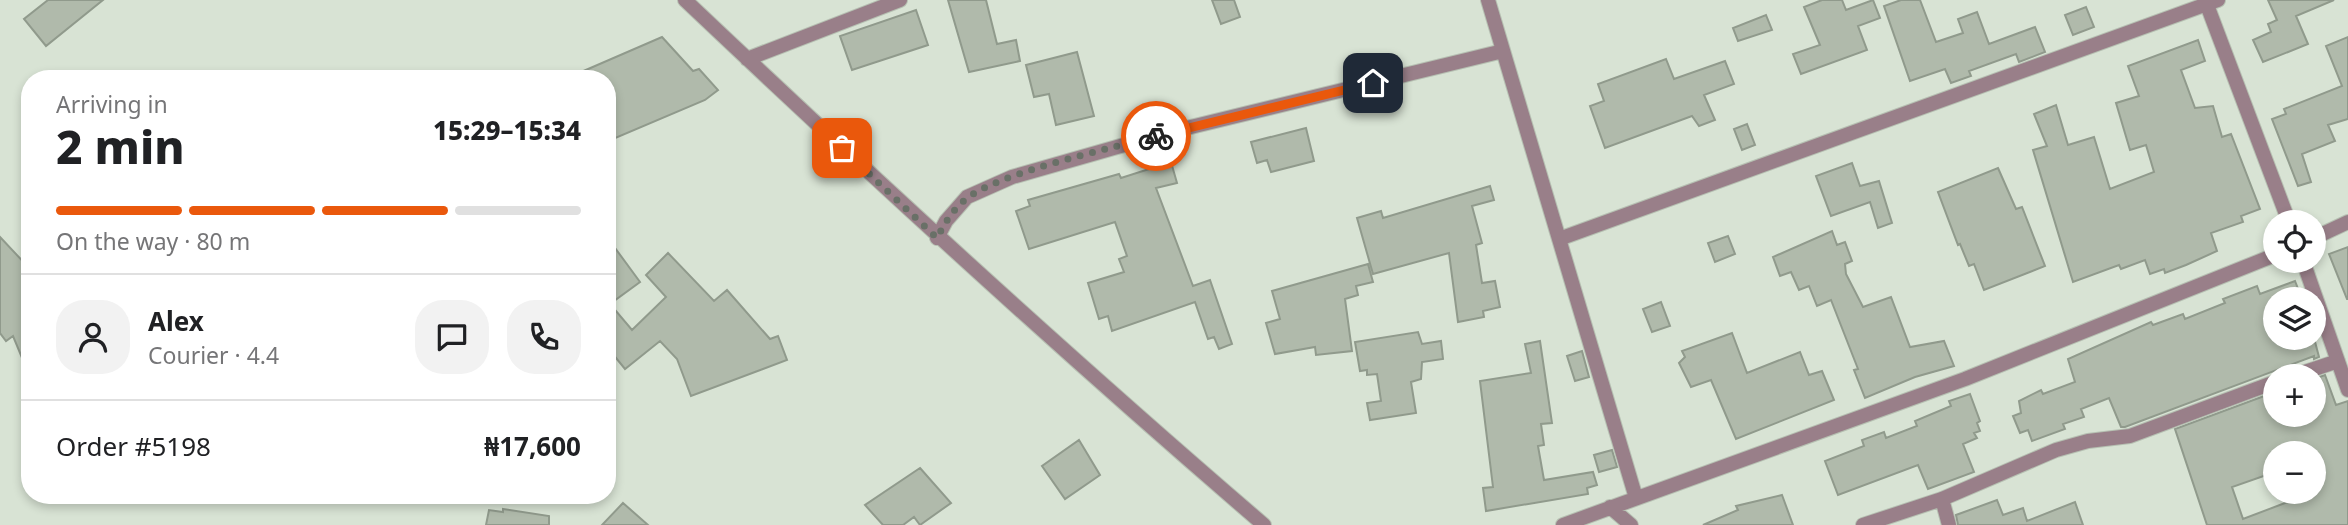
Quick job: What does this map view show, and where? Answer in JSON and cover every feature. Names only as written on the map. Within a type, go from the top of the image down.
[{"type":"street","points":[[685,0],[937,238],[1264,525]]},
{"type":"street","points":[[747,59],[900,0]]},
{"type":"street","points":[[1488,0],[1636,498]]},
{"type":"street","points":[[1559,239],[2213,2],[2285,210]]},
{"type":"street","points":[[937,238],[946,221],[967,197],[1012,177],[1166,133],[1503,51]]},
{"type":"street","points":[[2326,232],[2348,222]]},
{"type":"street","points":[[1563,525],[1965,379],[2263,259]]},
{"type":"street","points":[[2307,273],[2348,390]]},
{"type":"street","points":[[2326,365],[2338,361]]},
{"type":"street","points":[[1863,525],[1942,499],[2056,450],[2088,440],[2130,436],[2263,386]]},
{"type":"street","points":[[1942,499],[1949,525]]},
{"type":"street","points":[[1239,504],[1246,525]]},
{"type":"street","points":[[1610,507],[1627,524]]},
{"type":"building","points":[[48,0],[103,0],[46,46],[24,19]]},
{"type":"building","points":[[948,0],[986,0],[997,44],[1016,40],[1020,61],[969,72]]},
{"type":"building","points":[[1212,0],[1234,0],[1240,17],[1221,24]]},
{"type":"building","points":[[1822,0],[1842,0],[1846,10],[1873,0],[1880,18],[1858,26],[1867,50],[1801,74],[1793,54],[1820,45],[1804,7]]},
{"type":"building","points":[[1901,0],[1920,0],[1936,42],[1963,33],[1958,19],[1977,12],[1989,44],[2035,27],[2045,52],[2019,62],[2016,54],[1969,71],[1971,76],[1951,83],[1945,69],[1910,81],[1884,6]]},
{"type":"building","points":[[2268,0],[2334,0],[2296,16],[2308,44],[2263,62],[2253,40],[2271,32],[2268,24],[2277,20]]},
{"type":"building","points":[[2086,7],[2094,27],[2073,35],[2065,15]]},
{"type":"building","points":[[916,10],[928,45],[852,70],[840,36]]},
{"type":"building","points":[[1766,15],[1772,30],[1738,41],[1733,28]]},
{"type":"building","points":[[662,37],[693,71],[699,69],[718,90],[705,100],[616,138],[616,70],[586,70]]},
{"type":"building","points":[[2348,37],[2348,119],[2328,125],[2335,141],[2302,154],[2311,182],[2298,186],[2272,119],[2286,114],[2284,109],[2342,86],[2326,46]]},
{"type":"building","points":[[2198,40],[2205,61],[2181,70],[2195,108],[2213,106],[2222,137],[2231,134],[2260,209],[2241,216],[2243,222],[2211,233],[2217,251],[2186,265],[2165,273],[2164,269],[2150,274],[2145,260],[2121,269],[2119,265],[2073,282],[2033,150],[2047,146],[2034,114],[2056,105],[2068,145],[2094,137],[2110,189],[2154,172],[2146,145],[2130,150],[2116,103],[2139,96],[2128,66]]},
{"type":"building","points":[[1077,52],[1094,116],[1056,125],[1049,94],[1034,97],[1026,65]]},
{"type":"building","points":[[1666,59],[1674,79],[1725,61],[1734,84],[1704,95],[1715,120],[1699,126],[1692,116],[1605,148],[1590,106],[1604,101],[1598,84]]},
{"type":"building","points":[[1747,124],[1755,145],[1742,150],[1734,129]]},
{"type":"building","points":[[1306,128],[1314,161],[1271,172],[1267,160],[1257,163],[1251,142]]},
{"type":"building","points":[[1171,162],[1177,183],[1156,188],[1193,286],[1210,280],[1232,344],[1219,349],[1214,337],[1208,339],[1195,302],[1112,331],[1108,316],[1099,319],[1088,283],[1124,272],[1119,259],[1127,256],[1115,222],[1029,249],[1016,211],[1030,206],[1028,200],[1119,174],[1121,178]]},
{"type":"building","points":[[1852,163],[1860,186],[1879,181],[1892,223],[1878,228],[1870,202],[1831,216],[1816,176]]},
{"type":"building","points":[[1998,168],[2016,209],[2022,207],[2045,266],[1984,290],[1974,264],[1969,266],[1960,244],[1958,245],[1938,192]]},
{"type":"building","points":[[1490,186],[1494,200],[1472,206],[1482,243],[1476,245],[1482,283],[1495,281],[1500,307],[1483,311],[1484,317],[1458,322],[1449,253],[1373,274],[1357,218],[1381,211],[1383,218]]},
{"type":"building","points":[[1832,231],[1837,245],[1845,242],[1852,261],[1845,264],[1846,274],[1863,307],[1891,297],[1910,347],[1944,341],[1954,366],[1915,377],[1865,398],[1854,370],[1858,369],[1831,300],[1817,306],[1809,286],[1799,290],[1791,272],[1780,276],[1773,257]]},
{"type":"building","points":[[1728,236],[1735,254],[1715,262],[1708,243]]},
{"type":"building","points":[[0,237],[21,259],[21,355],[13,336],[6,341],[0,333]]},
{"type":"building","points":[[2348,247],[2348,299],[2347,299],[2329,254]]},
{"type":"building","points":[[616,249],[640,282],[616,300]]},
{"type":"building","points":[[668,253],[714,301],[727,290],[770,339],[778,336],[787,360],[691,396],[677,359],[660,341],[625,369],[616,358],[616,311],[632,330],[666,297],[646,275]]},
{"type":"building","points":[[1368,264],[1373,282],[1356,286],[1358,295],[1345,299],[1352,351],[1316,355],[1315,347],[1275,354],[1266,323],[1280,319],[1272,291]]},
{"type":"building","points":[[2295,281],[2297,287],[2279,287]]},
{"type":"building","points":[[2257,286],[2260,294],[2263,293],[2263,350],[2317,350],[2319,357],[2314,359],[2314,356],[2293,364],[2263,364],[2263,375],[2125,427],[2121,427],[2109,398],[2081,409],[2084,417],[2063,424],[2065,429],[2032,441],[2028,430],[2020,433],[2013,416],[2021,413],[2019,401],[2041,390],[2043,394],[2075,382],[2068,359],[2151,322],[2153,325],[2183,314],[2185,319],[2225,303],[2223,299]]},
{"type":"building","points":[[1661,302],[1670,326],[1652,332],[1643,309]]},
{"type":"building","points":[[1418,332],[1422,344],[1441,341],[1443,359],[1422,362],[1421,379],[1411,382],[1416,413],[1370,420],[1367,403],[1381,401],[1377,374],[1367,375],[1367,370],[1360,371],[1355,342]]},
{"type":"building","points":[[1732,333],[1747,373],[1800,352],[1809,375],[1822,371],[1834,400],[1736,439],[1711,380],[1691,387],[1679,363],[1685,357],[1682,351]]},
{"type":"building","points":[[1540,341],[1552,423],[1541,424],[1544,445],[1538,446],[1544,480],[1593,472],[1597,485],[1587,488],[1588,494],[1486,511],[1483,488],[1493,487],[1480,381],[1531,373],[1525,344]]},
{"type":"building","points":[[1582,351],[1589,377],[1575,381],[1567,356]]},
{"type":"building","points":[[2326,378],[2336,405],[2348,401],[2348,525],[2207,525],[2175,429],[2263,396],[2263,427],[2326,427]]},
{"type":"building","points":[[1970,394],[1980,421],[1977,423],[1980,431],[1974,433],[1977,438],[1963,444],[1974,472],[1928,489],[1918,465],[1838,495],[1825,461],[1864,446],[1862,440],[1884,432],[1886,438],[1917,426],[1915,421],[1951,406],[1949,401]]},
{"type":"building","points":[[1079,440],[1100,475],[1065,499],[1042,466]]},
{"type":"building","points":[[1612,450],[1617,467],[1599,472],[1594,455]]},
{"type":"building","points":[[920,468],[951,503],[920,525],[914,517],[903,525],[883,525],[865,505]]},
{"type":"building","points":[[1782,495],[1793,525],[1703,525],[1738,510],[1736,506]]},
{"type":"building","points":[[1997,500],[2003,515],[2023,508],[2027,521],[2075,502],[2083,525],[1958,525],[1956,515]]},
{"type":"building","points":[[623,503],[648,525],[602,525]]},
{"type":"building","points":[[503,509],[549,516],[549,525],[486,525],[489,510],[503,512]]},
{"type":"way so far","points":[[842,148],[937,238],[946,221],[967,197],[1012,177],[1156,136]]},
{"type":"route","points":[[1156,136],[1373,83]]}]
